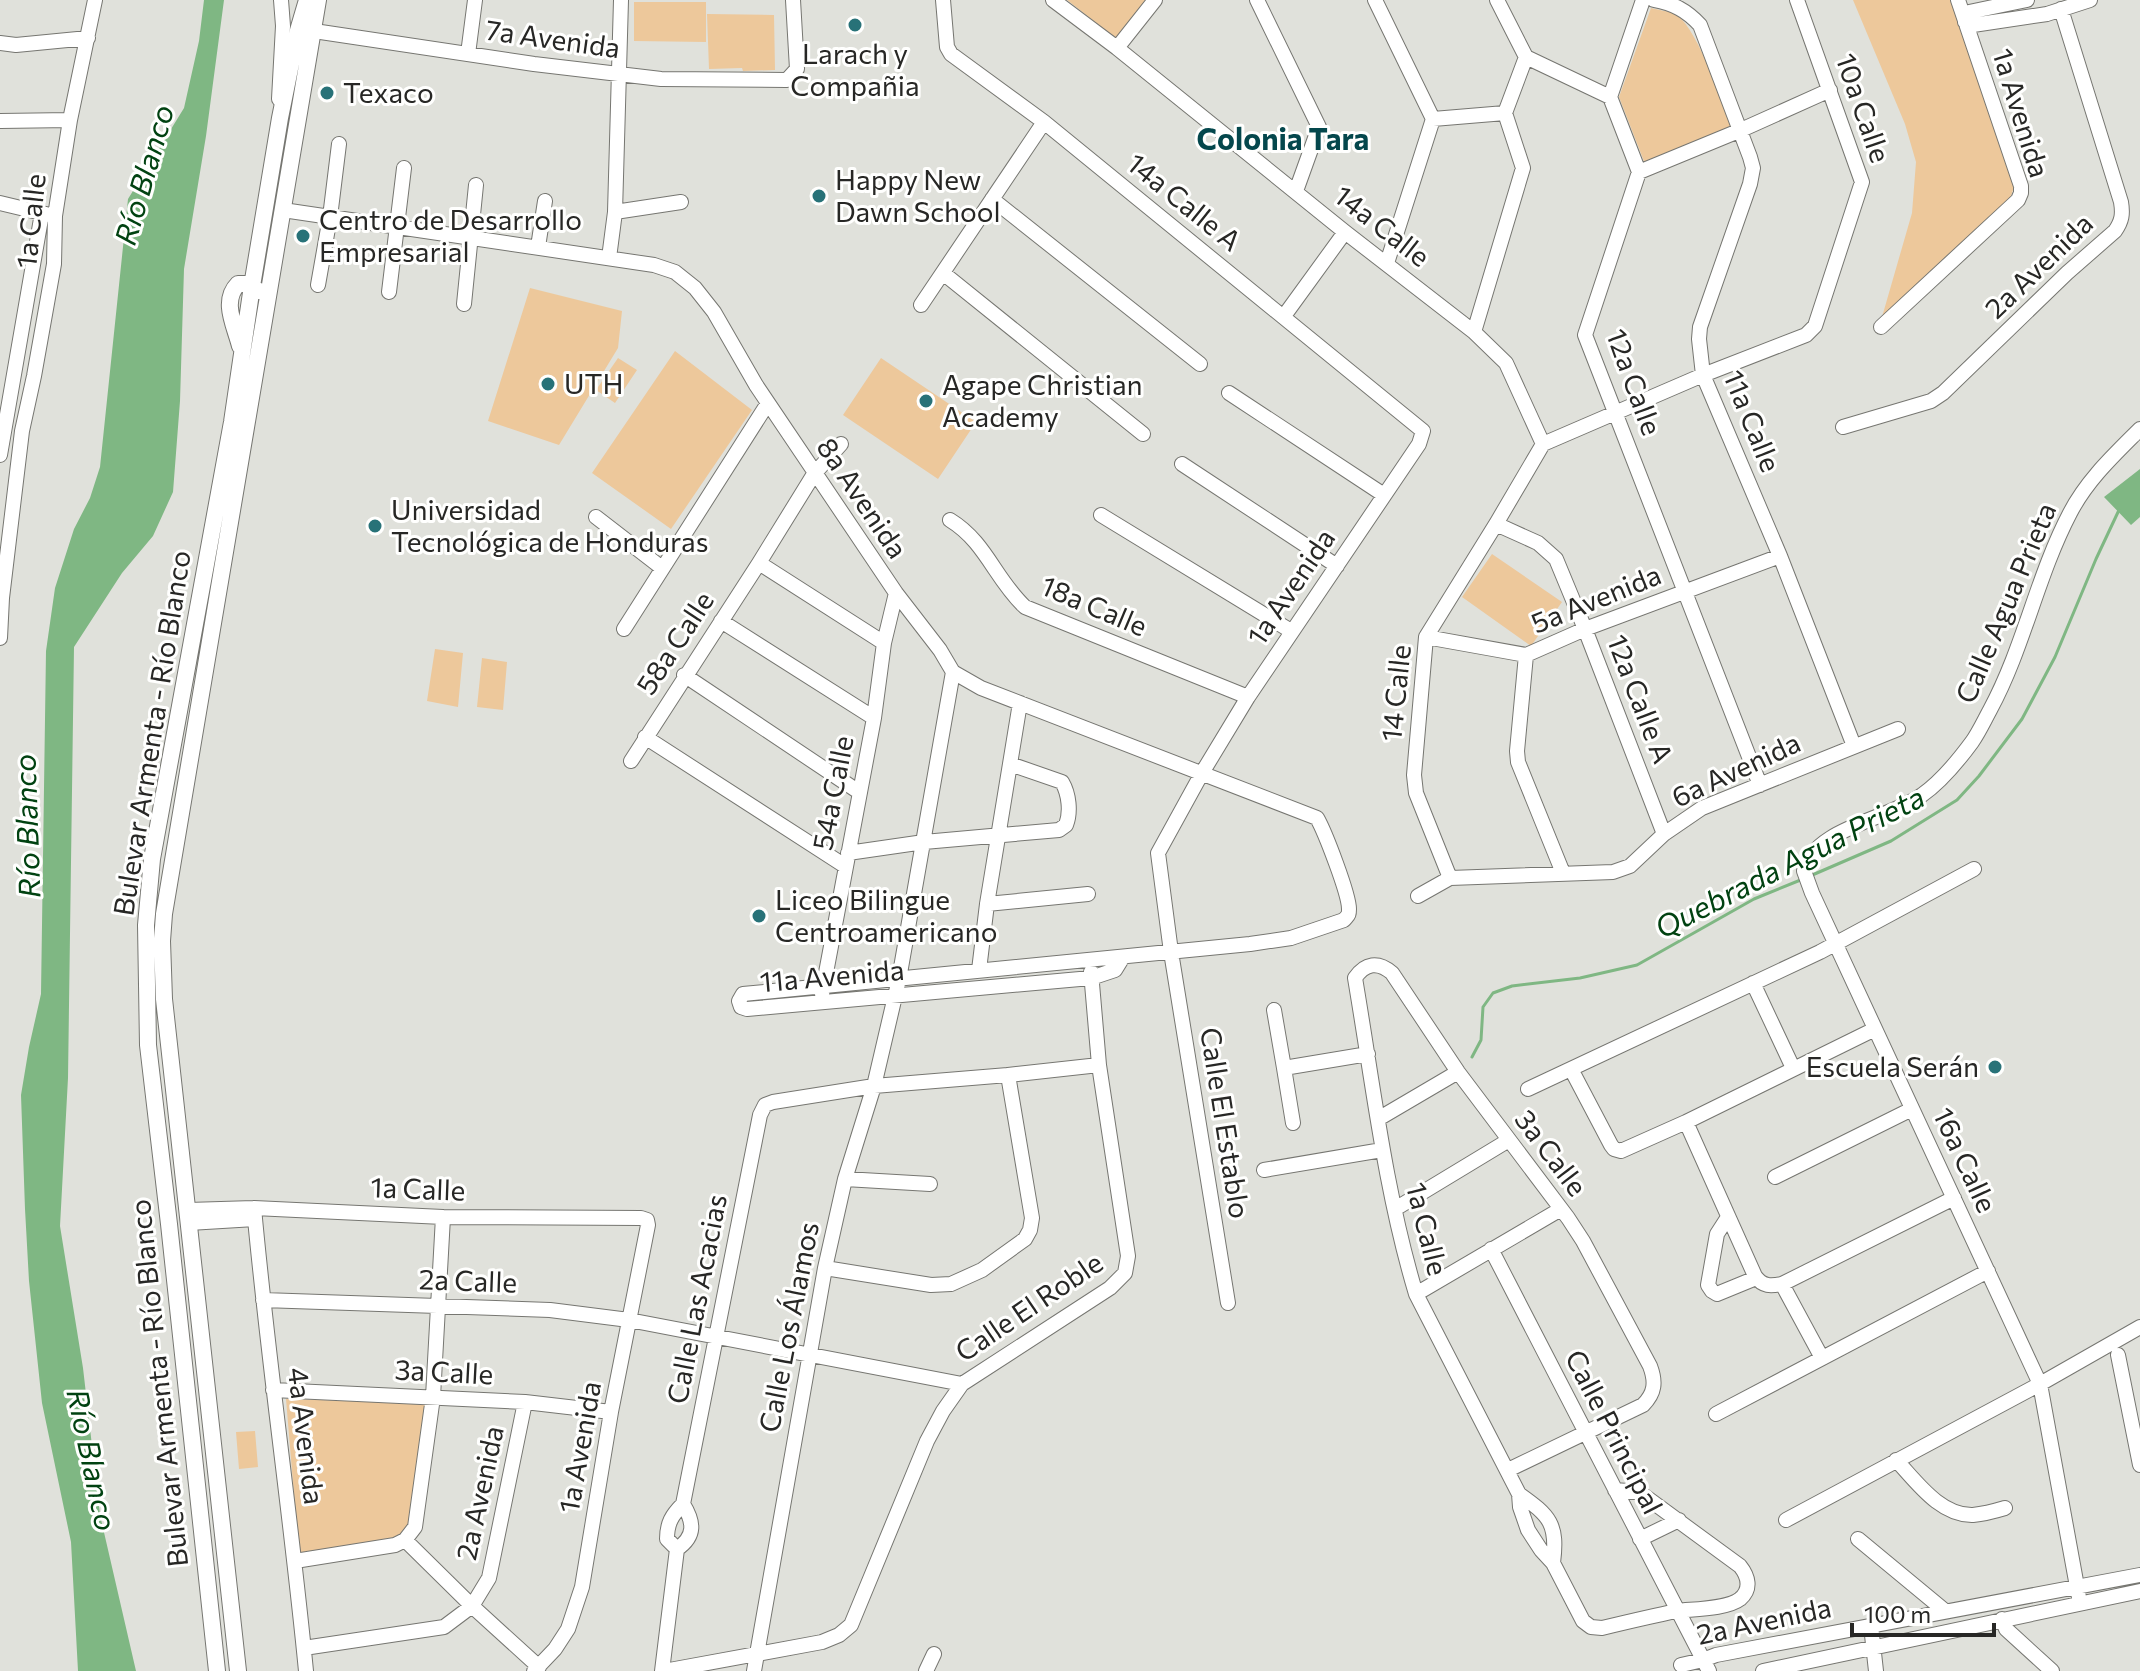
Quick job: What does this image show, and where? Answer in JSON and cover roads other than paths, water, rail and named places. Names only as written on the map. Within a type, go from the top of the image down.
[{"type":"main road","name":"Bulevar Armenta - Río Blanco","points":[[217,1671],[148,1045],[145,950],[152,859],[232,422],[280,118],[307,1]]},
{"type":"main road","name":"Bulevar Armenta - Río Blanco","points":[[238,1671],[164,999],[162,941],[187,770],[314,31],[307,1]]},
{"type":"main road","points":[[301,102],[295,86],[307,1]]},
{"type":"main road","points":[[247,414],[245,397],[262,303],[260,292],[252,286]]},
{"type":"main road","points":[[187,770],[182,768],[181,763],[193,687],[189,653]]},
{"type":"main road","points":[[176,1295],[186,1278],[180,1219],[181,1214],[189,1216]]},
{"type":"main road","points":[[191,1441],[207,1485],[215,1566],[222,1572],[227,1571]]},
{"type":"street","points":[[94,7],[107,0]]},
{"type":"street","points":[[280,118],[281,0]]},
{"type":"street","points":[[468,54],[475,0]]},
{"type":"street","points":[[609,258],[615,212],[621,0]]},
{"type":"street","name":"7a Avenida","points":[[314,31],[534,64],[661,79],[787,80],[797,69],[793,0]]},
{"type":"street","name":"14a Calle A","points":[[943,0],[947,47],[951,54],[1044,122],[1423,431]]},
{"type":"street","name":"14a Calle","points":[[1053,0],[1474,332],[1506,363],[1543,444]]},
{"type":"street","points":[[1117,48],[1155,0]]},
{"type":"street","points":[[1257,0],[1319,127],[1296,191]]},
{"type":"street","points":[[1375,0],[1433,119],[1387,263]]},
{"type":"street","points":[[1497,0],[1526,57],[1610,97]]},
{"type":"street","points":[[1643,0],[1610,97],[1639,172],[1830,90]]},
{"type":"street","name":"11a Calle","points":[[1654,0],[1673,4],[1700,25],[1753,168],[1700,327],[1703,375],[1780,556],[1854,746]]},
{"type":"street","name":"10a Calle","points":[[1703,375],[1806,335],[1815,326],[1862,182],[1797,0]]},
{"type":"street","name":"1a Avenida","points":[[1881,327],[2018,200],[2021,193],[1958,0]]},
{"type":"street","points":[[2027,0],[1969,12],[1965,22],[1973,25],[2047,14],[2058,3],[2090,0]]},
{"type":"street","name":"2a Avenida","points":[[1843,427],[1931,401],[1943,393],[2121,222],[2121,202],[2058,3]]},
{"type":"street","name":"1a Calle","points":[[0,638],[22,431],[54,264],[48,215],[94,7]]},
{"type":"street","points":[[0,43],[16,45],[88,38]]},
{"type":"street","points":[[1474,332],[1523,168],[1505,113],[1526,57]]},
{"type":"street","points":[[1433,119],[1505,113]]},
{"type":"street","points":[[0,121],[70,120]]},
{"type":"street","points":[[921,305],[1044,122]]},
{"type":"street","points":[[318,285],[339,144]]},
{"type":"street","points":[[389,292],[404,168]]},
{"type":"street","name":"12a Calle","points":[[1639,172],[1585,335],[1760,785]]},
{"type":"street","points":[[464,304],[476,185]]},
{"type":"street","points":[[992,199],[1200,364]]},
{"type":"street","points":[[538,247],[545,201]]},
{"type":"street","points":[[615,212],[681,202]]},
{"type":"street","points":[[0,203],[48,215],[6,372],[0,455]]},
{"type":"street","name":"8a Avenida","points":[[283,210],[654,265],[675,272],[695,288],[714,312],[814,474],[953,672],[981,688],[1317,818],[1338,871],[1349,907],[1348,915]]},
{"type":"street","points":[[1284,316],[1345,232]]},
{"type":"street","points":[[943,273],[1143,434]]},
{"type":"street","points":[[1543,444],[1703,375]]},
{"type":"street","points":[[1229,393],[1384,495]]},
{"type":"street","points":[[624,629],[768,403]]},
{"type":"street","name":"Calle Agua Prieta","points":[[1804,871],[1810,855],[1825,841],[1922,795],[1950,769],[1975,738],[2010,670],[2070,512],[2094,477],[2140,429]]},
{"type":"street","name":"1a Avenida","points":[[1202,773],[1291,631],[1419,444],[1423,431]]},
{"type":"street","name":"58a Calle","points":[[631,761],[814,474],[841,444]]},
{"type":"street","name":"14 Calle","points":[[1450,878],[1416,793],[1414,775],[1426,637],[1543,444]]},
{"type":"street","points":[[1182,464],[1337,566]]},
{"type":"street","points":[[1101,515],[1291,631]]},
{"type":"street","points":[[596,517],[662,568]]},
{"type":"street","name":"18a Calle","points":[[950,520],[963,528],[982,548],[1014,596],[1025,607],[1248,697]]},
{"type":"street","name":"12a Calle A","points":[[1496,524],[1538,543],[1556,559],[1664,834]]},
{"type":"street","name":"5a Avenida","points":[[1426,637],[1526,655],[1585,629],[1780,556]]},
{"type":"street","points":[[759,563],[884,643]]},
{"type":"street","name":"54a Calle","points":[[820,1002],[874,718],[884,643],[896,593]]},
{"type":"street","points":[[721,621],[874,718]]},
{"type":"street","points":[[1526,655],[1518,762],[1563,873]]},
{"type":"street","name":"Calle Los Álamos","points":[[754,1671],[825,1268],[845,1179],[874,1086],[899,979],[953,672]]},
{"type":"street","points":[[684,675],[859,792]]},
{"type":"street","points":[[979,970],[1020,703]]},
{"type":"street","name":"6a Avenida","points":[[1418,896],[1450,878],[1613,872],[1623,869],[1664,834],[1702,808],[1898,729]]},
{"type":"street","points":[[645,737],[846,860],[924,842],[1059,830],[1066,825],[1069,816],[1066,789],[1062,782],[1010,764]]},
{"type":"street","name":"Calle El Establo","points":[[1202,773],[1158,853],[1228,1303]]},
{"type":"street","points":[[1528,1089],[1820,952],[1974,869]]},
{"type":"street","name":"16a Calle","points":[[1804,871],[2040,1384],[2080,1603]]},
{"type":"street","points":[[987,904],[1088,894]]},
{"type":"street","name":"11a Avenida","points":[[1123,957],[1115,970],[1091,978],[747,1009],[741,1007],[739,1001],[743,994],[1291,938],[1344,920],[1348,915]]},
{"type":"street","name":"Calle El Roble","points":[[663,1671],[822,1642],[839,1635],[851,1625],[927,1441],[962,1384],[1110,1288],[1125,1273],[1128,1256],[1099,1065],[1089,959]]},
{"type":"street","name":"1a Calle","points":[[1371,964],[1360,970],[1355,978],[1382,1150],[1416,1294],[1508,1470],[1519,1494],[1528,1530],[1553,1563],[1583,1621],[1591,1627],[1602,1628],[1677,1611]]},
{"type":"street","name":"3a Calle","points":[[1371,964],[1384,965],[1392,973],[1458,1072],[1561,1209],[1583,1241],[1650,1366],[1654,1377],[1651,1396],[1643,1405],[1585,1432]]},
{"type":"street","points":[[1753,983],[1793,1068]]},
{"type":"street","points":[[1274,1010],[1293,1123]]},
{"type":"street","points":[[1571,1069],[1611,1145],[1618,1151],[1686,1122],[1875,1029]]},
{"type":"street","points":[[1284,1068],[1368,1054]]},
{"type":"street","points":[[874,1086],[1099,1065]]},
{"type":"street","points":[[1378,1119],[1458,1072]]},
{"type":"street","points":[[825,1268],[931,1285],[951,1284],[982,1270],[1025,1239],[1032,1218],[1008,1075]]},
{"type":"street","name":"Calle Las Acacias","points":[[677,1549],[667,1539],[667,1525],[683,1504],[760,1115],[765,1105],[773,1102],[874,1086]]},
{"type":"street","points":[[1775,1177],[1912,1109]]},
{"type":"street","points":[[1686,1122],[1756,1278],[1767,1286],[1782,1284],[1954,1198]]},
{"type":"street","points":[[1395,1209],[1509,1140]]},
{"type":"street","points":[[1264,1170],[1382,1150]]},
{"type":"street","points":[[845,1179],[930,1184]]},
{"type":"street","points":[[1416,1294],[1561,1209]]},
{"type":"street","name":"1a Calle","points":[[189,1216],[254,1213],[647,1220]]},
{"type":"street","name":"4a Avenida","points":[[254,1213],[306,1671]]},
{"type":"street","points":[[295,1561],[395,1545],[405,1540],[415,1527],[433,1397],[443,1217]]},
{"type":"street","points":[[1728,1217],[1717,1234],[1708,1285],[1717,1294],[1756,1278]]},
{"type":"street","name":"1a Avenida","points":[[537,1669],[568,1629],[582,1587],[647,1220]]},
{"type":"street","name":"Calle Principal","points":[[1491,1249],[1677,1611],[1703,1655]]},
{"type":"street","points":[[1716,1414],[1988,1271]]},
{"type":"street","points":[[1782,1284],[1822,1358]]},
{"type":"street","name":"2a Calle","points":[[263,1300],[550,1310],[629,1320],[962,1384]]},
{"type":"street","points":[[1786,1520],[2140,1327]]},
{"type":"street","points":[[2118,1355],[2140,1465]]},
{"type":"street","name":"3a Calle","points":[[273,1390],[525,1402],[611,1412]]},
{"type":"street","name":"2a Avenida","points":[[304,1648],[444,1627],[472,1606],[489,1578],[525,1402]]},
{"type":"street","points":[[1508,1470],[1585,1432]]},
{"type":"street","points":[[1896,1460],[1946,1509],[1975,1515],[2005,1508]]},
{"type":"street","points":[[1615,1490],[1639,1492],[1740,1566],[1747,1576],[1743,1597],[1733,1603],[1677,1611]]},
{"type":"street","name":"1a Calle","points":[[1519,1494],[1537,1507],[1550,1522],[1556,1539],[1553,1563]]},
{"type":"street","name":"Calle Las Acacias","points":[[677,1549],[685,1544],[691,1530],[691,1517],[683,1504]]},
{"type":"street","points":[[1640,1539],[1679,1520]]},
{"type":"street","points":[[1858,1539],[1945,1611]]},
{"type":"street","points":[[405,1540],[537,1669]]},
{"type":"street","name":"Calle Las Acacias","points":[[663,1671],[677,1549]]},
{"type":"street","name":"2a Avenida","points":[[1681,1665],[1703,1655],[2140,1575]]},
{"type":"street","name":"2a Avenida","points":[[1763,1671],[2140,1591]]},
{"type":"street","points":[[2002,1619],[2006,1629],[2052,1671]]},
{"type":"street","points":[[1871,1626],[1876,1671]]},
{"type":"street","points":[[926,1671],[934,1654]]},
{"type":"water","name":"Río Blanco","points":[[204,0],[224,0],[184,269],[180,401],[173,492],[153,536],[122,573],[74,647],[68,1078],[60,1226],[83,1368],[100,1515],[136,1671],[78,1671],[71,1542],[42,1403],[29,1281],[21,1095],[41,994],[46,651],[55,588],[74,529],[90,498],[100,467],[128,199],[184,108],[199,41]]},
{"type":"water","points":[[2140,469],[2140,517],[2131,525],[2104,497]]},
{"type":"waterway","name":"Quebrada Agua Prieta","points":[[1810,876],[1891,841],[1957,800],[1979,776],[2022,719],[2055,657],[2119,510]]},
{"type":"waterway","name":"Quebrada Agua Prieta","points":[[1472,1057],[1481,1040],[1483,1007],[1493,993],[1512,986],[1580,978],[1637,965],[1754,899],[1803,879]]},
{"type":"place","name":"Larach y Compañia","points":[[855,25]]},
{"type":"place","name":"Texaco","points":[[327,93]]},
{"type":"place","name":"Happy New Dawn School","points":[[819,196]]},
{"type":"place","name":"Centro de Desarrollo Empresarial","points":[[303,236]]},
{"type":"place","name":"UTH","points":[[548,384]]},
{"type":"place","name":"Agape Christian Academy","points":[[926,401]]},
{"type":"place","name":"Universidad Tecnológica de Honduras","points":[[375,526]]},
{"type":"place","name":"Liceo Bilingue Centroamericano","points":[[759,916]]},
{"type":"place","name":"Escuela Serán","points":[[1995,1067]]},
{"type":"district","name":"Colonia Tara","points":[[1283,140]]}]
